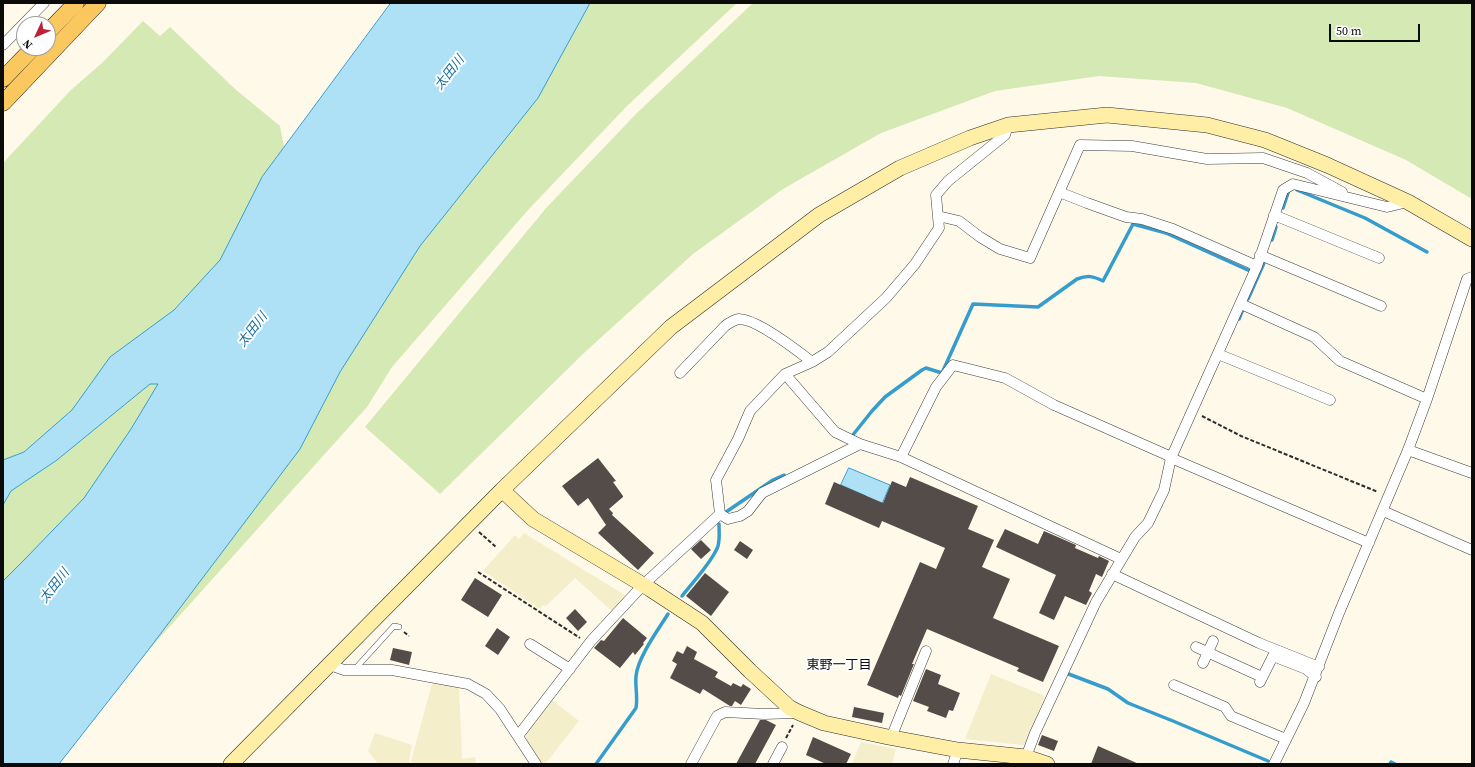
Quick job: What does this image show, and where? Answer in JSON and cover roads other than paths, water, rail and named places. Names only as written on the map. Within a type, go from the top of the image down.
[{"type":"main road","points":[[56,24],[76,3]]},
{"type":"main road","points":[[3,103],[98,3]]},
{"type":"main road","points":[[3,79],[25,56]]},
{"type":"street","points":[[3,45],[44,3]]},
{"type":"street","points":[[231,764],[502,490],[671,327],[819,215],[900,168],[970,138],[1008,126],[1106,115],[1207,125],[1272,142],[1327,165],[1408,202],[1472,239]]},
{"type":"street","points":[[720,514],[716,480],[738,439],[750,411],[785,374],[812,362],[828,352],[886,298],[915,264],[938,228],[936,195],[948,181],[1005,135],[1008,126]]},
{"type":"street","points":[[938,216],[959,221],[980,237],[1000,249],[1030,258],[1080,145],[1132,146],[1207,159],[1262,158],[1307,173],[1354,199]]},
{"type":"street","points":[[1026,757],[1034,733],[1096,602],[1135,537],[1148,523],[1164,490],[1171,458],[1257,266],[1283,190],[1294,184],[1387,207],[1408,202]]},
{"type":"street","points":[[1059,192],[1126,217],[1142,218],[1173,229],[1257,266]]},
{"type":"street","points":[[1274,215],[1379,258]]},
{"type":"street","points":[[1260,255],[1381,306]]},
{"type":"street","points":[[1274,764],[1304,703],[1339,613],[1383,512],[1427,399],[1467,279],[1472,276]]},
{"type":"street","points":[[1241,304],[1314,337],[1340,361],[1427,399]]},
{"type":"street","points":[[680,374],[725,326],[732,321],[739,319],[777,336],[812,362]]},
{"type":"street","points":[[1218,354],[1330,400]]},
{"type":"street","points":[[900,457],[936,387],[953,365],[1005,378],[1054,405],[1171,458],[1369,543]]},
{"type":"street","points":[[785,374],[834,432],[860,444],[900,457],[1121,559]]},
{"type":"street","points":[[720,514],[728,519],[740,516],[748,511],[762,493],[860,444]]},
{"type":"street","points":[[1408,450],[1472,473]]},
{"type":"street","points":[[502,490],[533,519],[702,623],[790,708],[824,723],[891,738],[956,757],[1026,757],[1047,764]]},
{"type":"street","points":[[1383,512],[1472,550]]},
{"type":"street","points":[[518,736],[589,643],[643,586],[720,514]]},
{"type":"street","points":[[1112,574],[1259,642],[1317,672]]},
{"type":"street","points":[[1203,663],[1213,640]]},
{"type":"street","points":[[530,644],[570,669]]},
{"type":"street","points":[[1196,647],[1261,680],[1273,656],[1317,672]]},
{"type":"street","points":[[891,738],[926,651]]},
{"type":"street","points":[[330,665],[344,670],[392,670],[468,684],[486,694],[500,709],[536,764]]},
{"type":"street","points":[[1174,685],[1225,707],[1231,716],[1286,739]]},
{"type":"street","points":[[691,764],[717,716],[725,712],[764,714],[800,713]]},
{"type":"street","points":[[772,764],[782,747]]},
{"type":"lane","points":[[354,670],[394,626],[399,627]]},
{"type":"water","name":"太田川","points":[[391,3],[590,3],[538,98],[420,246],[340,372],[300,449],[146,653],[59,764],[3,764],[3,581],[84,498],[131,429],[158,384],[150,384],[57,460],[11,491],[3,505],[3,460],[24,452],[72,410],[110,357],[174,310],[220,260],[262,177]]},
{"type":"water","points":[[849,468],[890,485],[879,511],[866,496],[841,485]]},
{"type":"waterway","points":[[1283,208],[1289,190]]},
{"type":"waterway","points":[[1297,190],[1365,218],[1427,252]]},
{"type":"waterway","points":[[852,436],[885,397],[922,370],[926,368],[942,373],[973,304],[1038,307],[1077,279],[1090,277],[1103,281],[1133,224],[1166,233],[1250,271]]},
{"type":"waterway","points":[[1272,240],[1276,227]]},
{"type":"waterway","points":[[1248,299],[1264,263]]},
{"type":"waterway","points":[[1239,319],[1243,309]]},
{"type":"waterway","points":[[726,512],[773,480],[784,475]]},
{"type":"waterway","points":[[682,596],[707,565],[715,552],[719,541],[719,524]]},
{"type":"waterway","points":[[596,764],[636,708],[636,676],[640,661],[668,614]]},
{"type":"waterway","points":[[1067,671],[1066,673],[1108,689],[1128,703],[1268,761]]},
{"type":"waterway","points":[[1390,764],[1391,762],[1395,764]]},
{"type":"district","name":"東野一丁目","points":[[839,666]]}]
